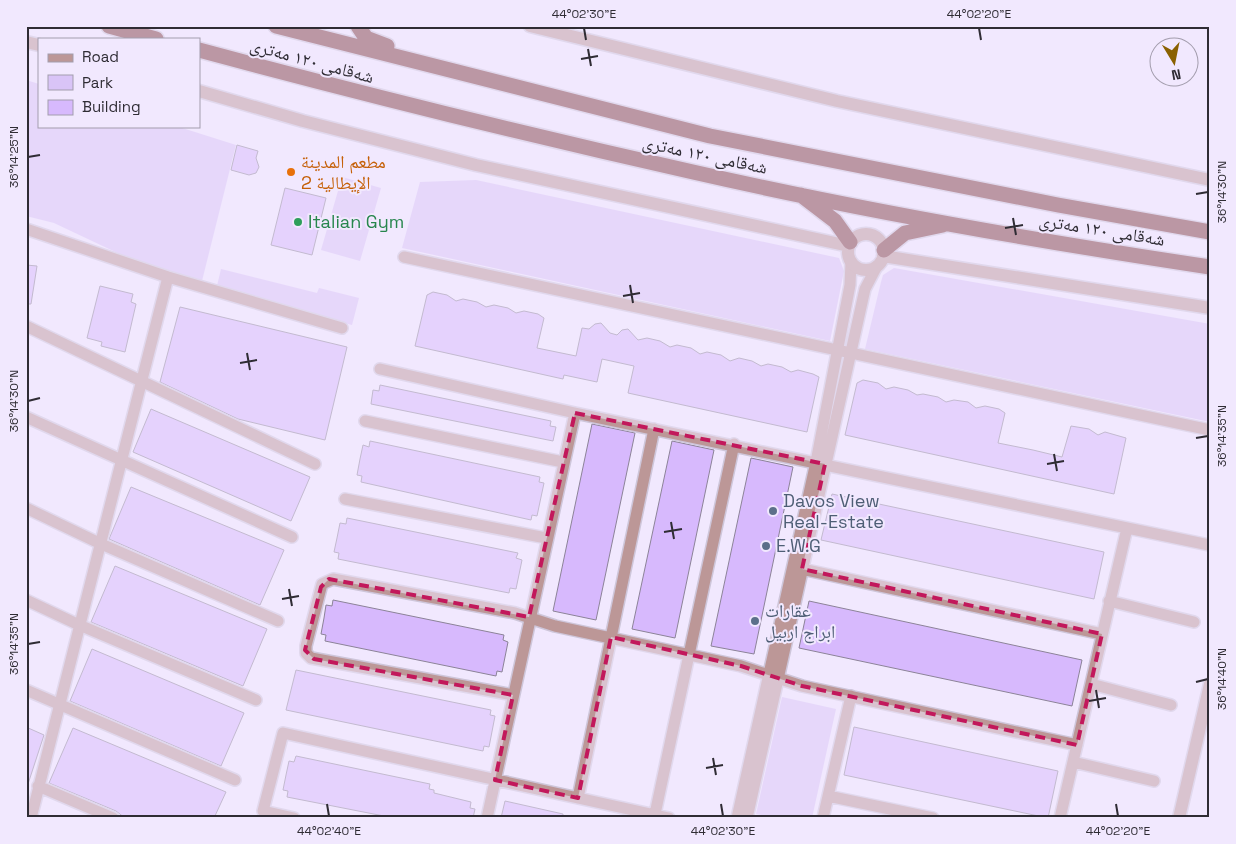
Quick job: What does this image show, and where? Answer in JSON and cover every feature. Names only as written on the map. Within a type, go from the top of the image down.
[{"type":"highway","points":[[109,26],[152,38]]},
{"type":"highway","name":"شەقامی ١٢٠ مەتری","points":[[276,26],[710,136],[1058,205],[1210,232]]},
{"type":"highway","points":[[307,26],[324,26]]},
{"type":"highway","points":[[358,26],[370,42],[406,51],[461,74]]},
{"type":"highway","name":"شەقامی ١٢٠ مەتری","points":[[200,50],[380,98],[695,173],[951,224],[1210,267]]},
{"type":"highway","points":[[799,194],[835,221],[849,244]]},
{"type":"highway","points":[[881,257],[905,233],[951,224]]},
{"type":"street","points":[[530,26],[837,101],[1210,180]]},
{"type":"street","points":[[200,91],[303,121],[476,165],[849,244]]},
{"type":"street","points":[[26,229],[168,277],[342,328]]},
{"type":"street","points":[[737,818],[821,463],[865,289],[881,257],[880,240],[870,234],[858,235],[849,244],[848,256],[851,262],[861,269],[881,257],[1210,308]]},
{"type":"street","points":[[404,257],[1210,430]]},
{"type":"street","points":[[748,818],[772,676],[802,568],[821,463],[837,350],[850,285],[851,262]]},
{"type":"street","points":[[30,818],[168,277]]},
{"type":"street","points":[[26,326],[315,464]]},
{"type":"street","points":[[380,368],[654,429],[734,444],[1209,545]]},
{"type":"street","points":[[487,818],[546,538],[575,412]]},
{"type":"street","points":[[26,417],[292,537]]},
{"type":"street","points":[[365,421],[563,462]]},
{"type":"street","points":[[578,798],[654,429]]},
{"type":"street","points":[[655,814],[734,444]]},
{"type":"street","points":[[345,499],[546,538]]},
{"type":"street","points":[[26,508],[99,543],[278,621]]},
{"type":"street","points":[[1060,818],[1127,528]]},
{"type":"street","points":[[802,568],[1102,634]]},
{"type":"street","points":[[513,695],[314,659],[306,653],[306,646],[321,588],[329,580],[508,611],[555,626],[688,653],[802,686],[1077,745]]},
{"type":"street","points":[[26,600],[256,700]]},
{"type":"street","points":[[1109,601],[1194,622]]},
{"type":"street","points":[[1091,684],[1171,705]]},
{"type":"street","points":[[1179,818],[1210,684]]},
{"type":"street","points":[[26,690],[235,780]]},
{"type":"street","points":[[823,818],[851,696]]},
{"type":"street","points":[[294,818],[263,811],[283,733],[669,818]]},
{"type":"street","points":[[1073,762],[1154,781]]},
{"type":"street","points":[[38,786],[113,818]]},
{"type":"street","points":[[828,796],[934,818]]},
{"type":"highlighted area","points":[[575,413],[825,464],[802,569],[1102,634],[1077,745],[802,686],[741,666],[611,637],[578,798],[495,780],[513,695],[314,659],[305,650],[321,587],[329,579],[529,617]]},
{"type":"green space","points":[[26,80],[38,84],[38,128],[182,128],[236,145],[202,281],[127,262],[126,257],[54,223],[26,216]]},
{"type":"green space","points":[[342,177],[381,188],[360,261],[321,250]]},
{"type":"green space","points":[[476,180],[839,258],[844,271],[830,341],[402,248],[420,182]]},
{"type":"green space","points":[[894,268],[1210,324],[1210,422],[865,349],[883,275]]},
{"type":"green space","points":[[221,269],[317,293],[319,288],[359,298],[352,325],[216,290]]},
{"type":"green space","points":[[782,697],[836,709],[812,818],[776,818],[756,814]]},
{"type":"building","points":[[237,145],[258,151],[256,158],[259,167],[256,173],[249,175],[231,170]]},
{"type":"building","name":"Italian Gym","points":[[285,188],[326,198],[312,255],[271,245]]},
{"type":"building","points":[[26,265],[37,266],[31,304],[26,304]]},
{"type":"building","points":[[100,286],[133,294],[131,302],[136,304],[125,352],[101,346],[102,342],[87,338]]},
{"type":"building","points":[[433,292],[447,295],[456,301],[463,299],[477,302],[486,307],[494,305],[508,308],[516,313],[524,311],[538,314],[544,318],[537,348],[576,356],[582,328],[589,329],[595,324],[601,323],[610,333],[617,335],[622,330],[628,329],[638,340],[647,338],[660,341],[670,347],[677,345],[691,348],[700,354],[707,352],[721,355],[730,361],[739,358],[752,361],[761,366],[768,364],[782,367],[791,372],[798,370],[813,374],[819,377],[807,432],[628,393],[634,366],[602,359],[597,382],[564,375],[563,379],[415,346],[427,295]]},
{"type":"building","points":[[180,307],[347,347],[325,440],[238,419],[160,382]]},
{"type":"building","points":[[863,380],[878,383],[886,389],[894,387],[908,390],[917,395],[923,394],[938,397],[946,402],[954,400],[968,402],[976,408],[985,406],[999,409],[1005,413],[998,443],[1062,457],[1071,426],[1089,429],[1098,435],[1105,432],[1126,438],[1114,494],[845,435],[857,383]]},
{"type":"building","points":[[380,385],[551,421],[550,426],[556,427],[553,441],[371,404],[373,390],[379,391]]},
{"type":"building","points":[[151,409],[310,477],[291,521],[133,452]]},
{"type":"building","points":[[592,424],[635,433],[596,620],[553,611]]},
{"type":"building","points":[[370,441],[540,477],[539,482],[544,483],[537,516],[532,515],[531,520],[361,482],[362,476],[357,475],[363,445],[369,447]]},
{"type":"building","points":[[672,441],[714,450],[675,638],[632,629]]},
{"type":"building","points":[[751,458],[793,467],[754,654],[711,646]]},
{"type":"building","points":[[131,487],[284,550],[260,605],[109,539]]},
{"type":"building","points":[[832,494],[1104,552],[1094,599],[821,540]]},
{"type":"building","points":[[347,518],[518,553],[516,558],[522,560],[516,589],[510,588],[509,593],[338,559],[339,553],[334,552],[340,523],[346,524]]},
{"type":"building","points":[[115,566],[267,629],[243,686],[91,622]]},
{"type":"building","points":[[333,600],[504,635],[503,640],[508,642],[502,672],[497,671],[496,676],[325,641],[326,635],[321,634],[326,605],[332,606]]},
{"type":"building","points":[[809,601],[1082,660],[1072,706],[799,648]]},
{"type":"building","points":[[92,649],[244,713],[221,766],[70,701]]},
{"type":"building","points":[[296,670],[491,710],[490,715],[495,716],[489,747],[484,746],[483,751],[286,710]]},
{"type":"building","points":[[26,727],[44,735],[27,787],[26,787]]},
{"type":"building","points":[[854,727],[1058,771],[1048,818],[844,775]]},
{"type":"building","points":[[73,728],[226,792],[214,818],[125,818],[116,811],[49,783]]},
{"type":"building","points":[[296,756],[430,784],[429,789],[434,790],[434,793],[471,802],[470,808],[475,809],[473,818],[394,818],[287,797],[288,791],[283,790],[289,761],[294,762]]},
{"type":"building","points":[[505,801],[563,814],[563,818],[501,818]]},
{"type":"place","name":"مطعم المدينة الإيطالية 2","points":[[291,172]]},
{"type":"place","name":"Italian Gym","points":[[298,222]]},
{"type":"place","name":"Davos View Real-Estate","points":[[773,511]]},
{"type":"place","name":"E.W.G","points":[[766,546]]},
{"type":"place","name":"عقارات ابراج اربیل","points":[[755,621]]}]
